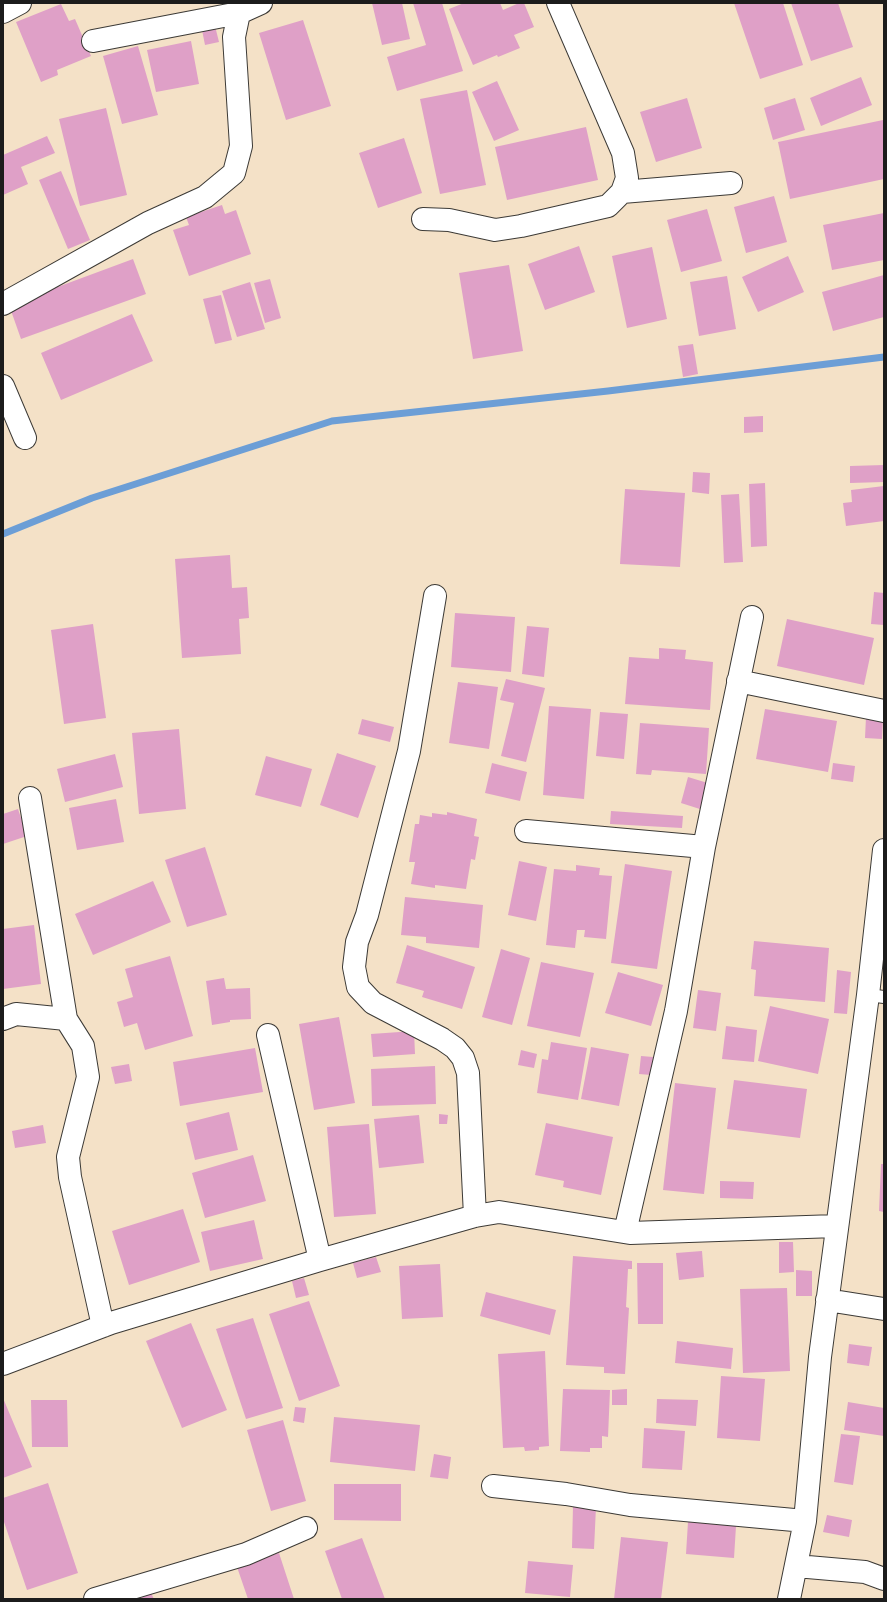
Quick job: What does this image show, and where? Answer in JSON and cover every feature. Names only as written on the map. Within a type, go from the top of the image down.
[{"type":"street","points":[[3,12],[20,3]]},
{"type":"street","points":[[93,41],[239,13],[261,3]]},
{"type":"street","points":[[423,218],[449,220],[495,230],[521,226],[608,206],[622,192],[627,178],[623,153],[558,3]]},
{"type":"street","points":[[3,304],[148,223],[205,197],[234,173],[242,146],[234,37],[239,13]]},
{"type":"street","points":[[622,192],[732,183]]},
{"type":"street","points":[[3,386],[25,438]]},
{"type":"street","points":[[435,596],[409,752],[367,915],[356,942],[354,967],[358,987],[373,1003],[442,1039],[455,1048],[463,1058],[468,1073],[475,1216]]},
{"type":"street","points":[[625,1232],[676,1011],[704,847],[752,618]]},
{"type":"street","points":[[738,681],[884,710]]},
{"type":"street","points":[[30,798],[66,1019],[83,1046],[88,1077],[68,1157],[70,1177],[103,1326]]},
{"type":"street","points":[[526,831],[704,847]]},
{"type":"street","points":[[788,1599],[796,1566],[804,1521],[820,1357],[836,1226],[876,996],[884,850]]},
{"type":"street","points":[[3,1019],[16,1014],[66,1019]]},
{"type":"street","points":[[268,1035],[320,1260]]},
{"type":"street","points":[[3,1364],[103,1326],[320,1260],[475,1216],[499,1212],[625,1232],[836,1226]]},
{"type":"street","points":[[827,1300],[884,1309]]},
{"type":"street","points":[[493,1486],[566,1494],[630,1505],[804,1521]]},
{"type":"street","points":[[96,1599],[246,1554],[306,1528]]},
{"type":"street","points":[[796,1566],[865,1572],[884,1579]]},
{"type":"building","points":[[372,3],[402,3],[410,39],[382,45]]},
{"type":"building","points":[[413,3],[442,3],[463,71],[397,91],[387,57],[426,45]]},
{"type":"building","points":[[464,3],[500,3],[503,10],[519,3],[524,3],[534,27],[514,35],[520,48],[498,57],[497,55],[473,65],[449,9]]},
{"type":"building","points":[[734,3],[783,3],[803,65],[760,79]]},
{"type":"building","points":[[791,3],[838,3],[853,47],[811,61]]},
{"type":"building","points":[[61,4],[69,21],[75,19],[91,56],[57,70],[58,75],[41,82],[16,22]]},
{"type":"building","points":[[303,20],[331,106],[286,120],[259,33]]},
{"type":"building","points":[[214,22],[219,42],[205,45],[201,25]]},
{"type":"building","points":[[191,41],[199,84],[156,92],[147,50]]},
{"type":"building","points":[[138,46],[158,115],[122,124],[103,56]]},
{"type":"building","points":[[861,77],[872,105],[821,126],[810,98]]},
{"type":"building","points":[[497,81],[519,130],[494,141],[472,92]]},
{"type":"building","points":[[467,90],[486,185],[440,194],[420,99]]},
{"type":"building","points":[[687,98],[702,148],[656,162],[640,112]]},
{"type":"building","points":[[795,98],[805,130],[773,140],[764,108]]},
{"type":"building","points":[[106,108],[127,195],[80,206],[59,119]]},
{"type":"building","points":[[883,120],[884,179],[790,199],[778,142]]},
{"type":"building","points":[[586,127],[598,180],[507,200],[495,147]]},
{"type":"building","points":[[47,136],[55,153],[21,167],[28,184],[3,195],[3,155]]},
{"type":"building","points":[[404,138],[422,193],[378,208],[359,153]]},
{"type":"building","points":[[61,171],[90,240],[68,249],[39,180]]},
{"type":"building","points":[[774,196],[787,242],[746,253],[734,207]]},
{"type":"building","points":[[222,205],[225,214],[236,210],[251,254],[189,276],[173,230],[189,225],[186,217]]},
{"type":"building","points":[[707,209],[722,261],[681,272],[667,220]]},
{"type":"building","points":[[884,213],[884,260],[832,270],[823,225]]},
{"type":"building","points":[[579,246],[595,292],[545,310],[528,264]]},
{"type":"building","points":[[652,247],[667,319],[627,328],[612,256]]},
{"type":"building","points":[[788,256],[804,292],[758,312],[742,277]]},
{"type":"building","points":[[133,259],[146,294],[21,339],[9,305]]},
{"type":"building","points":[[509,265],[523,351],[473,359],[459,273]]},
{"type":"building","points":[[884,275],[884,317],[833,331],[822,292]]},
{"type":"building","points":[[727,276],[736,329],[699,336],[690,282]]},
{"type":"building","points":[[270,279],[281,318],[265,323],[254,283]]},
{"type":"building","points":[[250,282],[265,329],[237,337],[222,291]]},
{"type":"building","points":[[221,295],[232,340],[215,344],[203,299]]},
{"type":"building","points":[[132,314],[153,361],[61,400],[41,353]]},
{"type":"building","points":[[693,344],[698,374],[683,377],[678,346]]},
{"type":"building","points":[[763,416],[763,432],[744,433],[744,417]]},
{"type":"building","points":[[884,465],[884,482],[850,483],[850,466]]},
{"type":"building","points":[[693,472],[710,473],[709,494],[692,492]]},
{"type":"building","points":[[765,483],[767,546],[751,547],[749,484]]},
{"type":"building","points":[[884,486],[884,521],[846,526],[843,503],[852,502],[851,490]]},
{"type":"building","points":[[625,489],[685,493],[680,567],[620,564]]},
{"type":"building","points":[[739,494],[743,562],[724,563],[721,495]]},
{"type":"building","points":[[230,555],[232,588],[247,587],[249,618],[239,619],[241,654],[182,658],[175,559]]},
{"type":"building","points":[[874,592],[884,593],[884,625],[871,624]]},
{"type":"building","points":[[455,613],[515,617],[511,672],[451,667]]},
{"type":"building","points":[[787,619],[874,638],[864,685],[777,666]]},
{"type":"building","points":[[93,624],[106,718],[64,724],[51,630]]},
{"type":"building","points":[[527,626],[549,628],[544,677],[522,674]]},
{"type":"building","points":[[659,648],[686,650],[685,659],[713,662],[710,710],[625,704],[629,657],[659,659]]},
{"type":"building","points":[[506,679],[545,688],[526,762],[501,756],[514,703],[500,700]]},
{"type":"building","points":[[458,682],[498,687],[489,749],[449,743]]},
{"type":"building","points":[[549,706],[591,709],[584,799],[543,795]]},
{"type":"building","points":[[765,709],[837,721],[828,772],[756,759]]},
{"type":"building","points":[[600,712],[628,714],[624,759],[596,756]]},
{"type":"building","points":[[866,717],[883,718],[882,739],[865,738]]},
{"type":"building","points":[[362,719],[394,727],[390,742],[358,734]]},
{"type":"building","points":[[640,723],[709,728],[706,774],[652,770],[651,775],[636,774]]},
{"type":"building","points":[[179,729],[186,809],[139,814],[132,733]]},
{"type":"building","points":[[337,753],[376,766],[358,818],[320,805]]},
{"type":"building","points":[[115,754],[123,787],[65,802],[57,769]]},
{"type":"building","points":[[266,756],[312,769],[301,807],[255,795]]},
{"type":"building","points":[[492,763],[527,772],[520,801],[485,793]]},
{"type":"building","points":[[833,763],[855,766],[853,782],[831,779]]},
{"type":"building","points":[[688,777],[711,784],[703,810],[681,803]]},
{"type":"building","points":[[116,799],[124,842],[77,850],[69,808]]},
{"type":"building","points":[[18,809],[27,836],[3,844],[3,814]]},
{"type":"building","points":[[611,811],[683,816],[682,828],[610,824]]},
{"type":"building","points":[[447,812],[477,819],[474,836],[479,837],[475,860],[471,859],[466,889],[435,885],[435,888],[411,884],[415,862],[409,862],[415,824],[419,824],[420,815],[432,817],[432,813],[447,815]]},
{"type":"building","points":[[205,847],[227,915],[187,927],[165,860]]},
{"type":"building","points":[[519,861],[547,867],[536,921],[508,915]]},
{"type":"building","points":[[625,864],[672,871],[657,969],[611,963]]},
{"type":"building","points":[[576,865],[600,868],[599,875],[612,876],[606,939],[584,937],[585,930],[577,930],[575,948],[546,945],[554,869],[576,871]]},
{"type":"building","points":[[153,881],[171,922],[93,955],[75,914]]},
{"type":"building","points":[[405,897],[483,905],[479,948],[426,943],[426,937],[401,935]]},
{"type":"building","points":[[34,925],[41,984],[3,989],[3,929]]},
{"type":"building","points":[[754,941],[829,948],[825,1002],[754,996],[756,970],[751,969]]},
{"type":"building","points":[[407,945],[475,967],[462,1009],[422,997],[424,991],[396,983]]},
{"type":"building","points":[[501,949],[530,958],[512,1025],[482,1017]]},
{"type":"building","points":[[170,956],[193,1036],[145,1050],[137,1023],[124,1027],[117,1002],[133,997],[125,969]]},
{"type":"building","points":[[541,962],[594,973],[580,1037],[527,1026]]},
{"type":"building","points":[[837,970],[851,972],[847,1014],[834,1013]]},
{"type":"building","points":[[618,972],[663,985],[651,1026],[605,1013]]},
{"type":"building","points":[[224,978],[226,989],[250,988],[251,1019],[230,1020],[230,1022],[212,1025],[206,981]]},
{"type":"building","points":[[698,990],[721,993],[716,1031],[693,1028]]},
{"type":"building","points":[[770,1006],[829,1019],[818,1074],[758,1061]]},
{"type":"building","points":[[339,1017],[355,1103],[314,1110],[299,1024]]},
{"type":"building","points":[[726,1026],[757,1030],[754,1062],[722,1059]]},
{"type":"building","points":[[414,1031],[415,1054],[373,1057],[371,1034]]},
{"type":"building","points":[[551,1042],[587,1048],[578,1100],[537,1093],[542,1059],[548,1060]]},
{"type":"building","points":[[591,1047],[629,1054],[619,1106],[581,1099]]},
{"type":"building","points":[[255,1048],[263,1092],[180,1106],[173,1062]]},
{"type":"building","points":[[521,1050],[537,1054],[534,1068],[518,1065]]},
{"type":"building","points":[[641,1056],[653,1057],[651,1075],[639,1074]]},
{"type":"building","points":[[129,1064],[132,1081],[115,1084],[111,1067]]},
{"type":"building","points":[[435,1066],[436,1104],[372,1106],[371,1069]]},
{"type":"building","points":[[734,1080],[807,1089],[800,1138],[727,1129]]},
{"type":"building","points":[[675,1083],[716,1088],[704,1194],[663,1190]]},
{"type":"building","points":[[229,1112],[238,1150],[195,1160],[186,1123]]},
{"type":"building","points":[[439,1114],[448,1115],[447,1124],[439,1124]]},
{"type":"building","points":[[419,1115],[424,1163],[379,1168],[374,1119]]},
{"type":"building","points":[[546,1123],[613,1137],[601,1195],[563,1187],[564,1181],[535,1175]]},
{"type":"building","points":[[369,1124],[376,1214],[334,1217],[327,1127]]},
{"type":"building","points":[[43,1125],[46,1143],[15,1148],[12,1131]]},
{"type":"building","points":[[253,1155],[266,1201],[205,1218],[192,1173]]},
{"type":"building","points":[[881,1164],[884,1164],[884,1212],[879,1211]]},
{"type":"building","points":[[720,1181],[754,1182],[753,1199],[720,1198]]},
{"type":"building","points":[[183,1209],[200,1262],[129,1285],[112,1231]]},
{"type":"building","points":[[254,1220],[263,1259],[210,1271],[201,1232]]},
{"type":"building","points":[[779,1242],[793,1242],[794,1272],[779,1273]]},
{"type":"building","points":[[702,1251],[704,1277],[679,1280],[676,1253]]},
{"type":"building","points":[[573,1256],[632,1261],[632,1269],[628,1269],[626,1307],[629,1308],[625,1374],[604,1373],[604,1367],[566,1365]]},
{"type":"building","points":[[376,1257],[381,1272],[357,1278],[353,1263]]},
{"type":"building","points":[[637,1263],[663,1263],[663,1324],[638,1324]]},
{"type":"building","points":[[440,1264],[443,1317],[402,1319],[399,1266]]},
{"type":"building","points":[[796,1270],[812,1271],[812,1296],[796,1296]]},
{"type":"building","points":[[304,1278],[309,1295],[296,1298],[292,1281]]},
{"type":"building","points":[[787,1288],[790,1371],[743,1373],[740,1289]]},
{"type":"building","points":[[486,1292],[556,1310],[550,1335],[480,1316]]},
{"type":"building","points":[[309,1301],[340,1386],[299,1401],[269,1314]]},
{"type":"building","points":[[253,1318],[283,1408],[246,1419],[216,1329]]},
{"type":"building","points":[[191,1323],[227,1410],[182,1428],[146,1341]]},
{"type":"building","points":[[677,1341],[733,1348],[731,1369],[675,1363]]},
{"type":"building","points":[[849,1344],[872,1347],[869,1366],[847,1363]]},
{"type":"building","points":[[545,1351],[549,1446],[539,1447],[539,1450],[525,1451],[524,1447],[503,1448],[498,1354]]},
{"type":"building","points":[[721,1376],[765,1379],[760,1441],[717,1438]]},
{"type":"building","points":[[563,1389],[610,1390],[608,1437],[602,1436],[602,1448],[590,1448],[590,1452],[560,1451]]},
{"type":"building","points":[[627,1389],[627,1405],[612,1405],[612,1390]]},
{"type":"building","points":[[3,1398],[32,1467],[3,1478]]},
{"type":"building","points":[[657,1399],[698,1400],[696,1426],[656,1423]]},
{"type":"building","points":[[31,1400],[67,1400],[68,1447],[32,1447]]},
{"type":"building","points":[[848,1402],[884,1408],[884,1436],[844,1430]]},
{"type":"building","points":[[295,1407],[306,1408],[304,1423],[293,1421]]},
{"type":"building","points":[[334,1417],[420,1425],[415,1471],[330,1462]]},
{"type":"building","points":[[283,1420],[306,1501],[271,1511],[247,1430]]},
{"type":"building","points":[[644,1428],[685,1431],[682,1470],[642,1468]]},
{"type":"building","points":[[841,1434],[860,1436],[853,1485],[834,1482]]},
{"type":"building","points":[[434,1454],[451,1457],[448,1479],[430,1477]]},
{"type":"building","points":[[48,1483],[78,1573],[27,1590],[3,1519],[3,1498]]},
{"type":"building","points":[[334,1484],[401,1484],[401,1521],[334,1520]]},
{"type":"building","points":[[573,1506],[596,1507],[594,1549],[572,1548]]},
{"type":"building","points":[[827,1515],[852,1520],[849,1537],[823,1532]]},
{"type":"building","points":[[688,1522],[736,1526],[734,1558],[686,1554]]},
{"type":"building","points":[[621,1537],[668,1542],[661,1599],[614,1599]]},
{"type":"building","points":[[362,1538],[385,1599],[342,1599],[325,1551]]},
{"type":"building","points":[[279,1553],[294,1599],[248,1599],[237,1567]]},
{"type":"building","points":[[528,1561],[573,1565],[570,1597],[525,1593]]},
{"type":"building","points":[[151,1593],[154,1599],[138,1599]]},
{"type":"waterway","points":[[3,534],[92,498],[332,421],[608,391],[884,357]]}]
